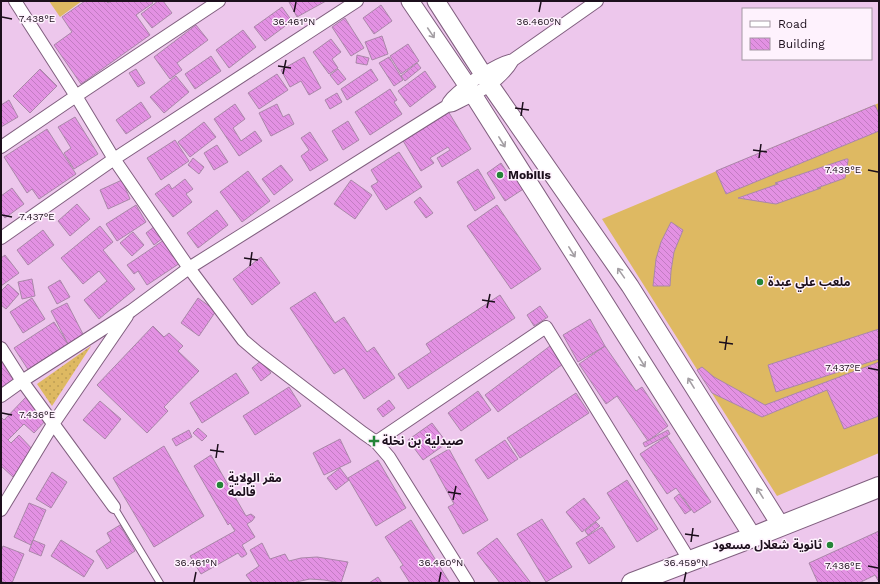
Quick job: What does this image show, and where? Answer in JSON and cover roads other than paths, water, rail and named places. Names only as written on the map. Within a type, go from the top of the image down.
[{"type":"main road","points":[[632,583],[879,487]]},
{"type":"street","points":[[15,1],[76,96],[114,159],[189,268],[243,340],[376,442],[389,457],[468,583]]},
{"type":"street","points":[[1,147],[219,1]]},
{"type":"street","points":[[1,238],[114,159],[357,1]]},
{"type":"street","points":[[410,1],[470,90],[753,537]]},
{"type":"street","points":[[436,1],[487,80],[630,286],[781,526]]},
{"type":"street","points":[[1,396],[131,311],[189,268],[447,106],[450,99],[470,90],[508,67],[512,60],[597,1]]},
{"type":"street","points":[[1,510],[52,424],[131,311]]},
{"type":"street","points":[[376,442],[546,327],[690,561]]},
{"type":"street","points":[[1,348],[52,424],[114,507]]},
{"type":"lane","points":[[114,507],[160,583]]},
{"type":"place","name":"Mobilis","points":[[500,175]]},
{"type":"place","name":"ملعب علي عبدة","points":[[760,282]]},
{"type":"place","name":"صيدلية بن نخلة","points":[[374,441]]},
{"type":"place","name":"مقر الولاية قالمة","points":[[220,485]]},
{"type":"place","name":"ثانوية شعلال مسعود","points":[[830,545]]}]
